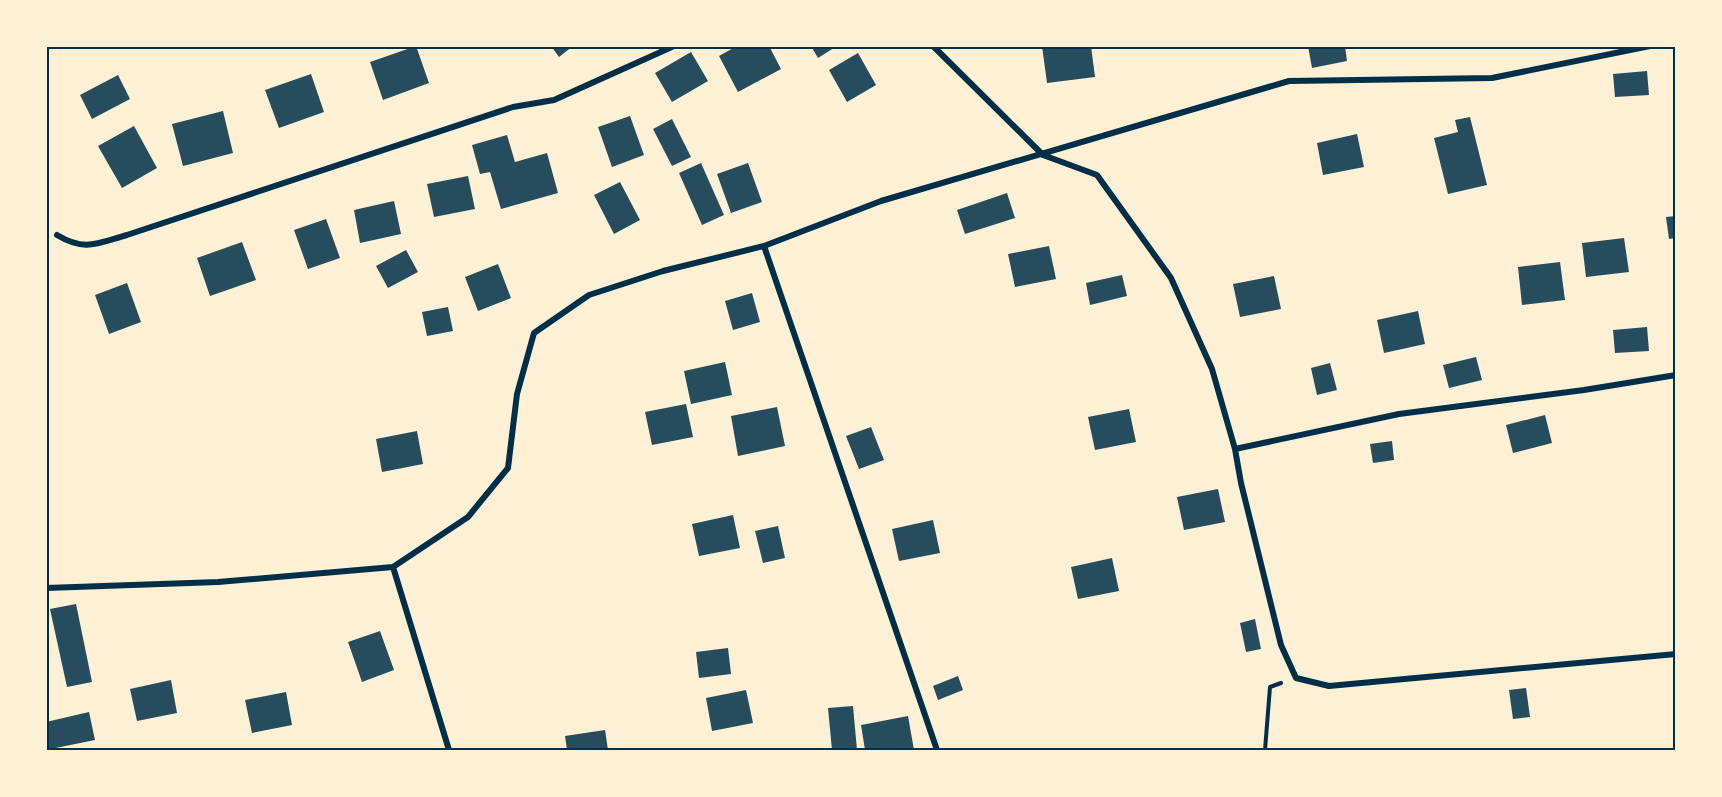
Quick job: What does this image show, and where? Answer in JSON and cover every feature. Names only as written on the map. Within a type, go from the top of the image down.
[{"type":"street","points":[[57,235],[72,244],[86,247],[127,235],[513,106],[554,100],[674,46]]},
{"type":"street","points":[[933,46],[1043,155],[1097,175],[1171,278],[1212,369],[1235,448],[1241,483],[1281,645],[1296,678],[1329,686],[1676,654]]},
{"type":"street","points":[[46,588],[218,582],[393,567],[468,518],[508,468],[517,394],[534,333],[589,296],[663,271],[765,246],[881,201],[1289,81],[1492,78],[1650,46]]},
{"type":"street","points":[[765,246],[937,750]]},
{"type":"street","points":[[1235,448],[1399,414],[1584,390],[1676,375]]},
{"type":"street","points":[[393,567],[449,750]]},
{"type":"path","points":[[1265,750],[1270,687],[1296,678]]},
{"type":"building","points":[[416,46],[429,83],[383,100],[370,62]]},
{"type":"building","points":[[551,46],[573,46],[559,57]]},
{"type":"building","points":[[737,46],[769,46],[781,69],[738,92],[719,56]]},
{"type":"building","points":[[811,46],[837,46],[818,58]]},
{"type":"building","points":[[1042,46],[1091,46],[1095,77],[1047,83]]},
{"type":"building","points":[[1308,46],[1345,46],[1347,61],[1312,68]]},
{"type":"building","points":[[691,52],[708,81],[672,102],[655,73]]},
{"type":"building","points":[[858,53],[876,85],[847,102],[829,70]]},
{"type":"building","points":[[1647,71],[1649,95],[1615,97],[1613,74]]},
{"type":"building","points":[[311,74],[324,112],[279,128],[265,90]]},
{"type":"building","points":[[118,75],[130,99],[92,119],[80,95]]},
{"type":"building","points":[[223,111],[233,153],[183,166],[172,124]]},
{"type":"building","points":[[630,116],[644,155],[612,167],[598,127]]},
{"type":"building","points":[[1470,117],[1487,185],[1448,194],[1434,138],[1458,132],[1455,120]]},
{"type":"building","points":[[672,119],[691,157],[672,166],[653,129]]},
{"type":"building","points":[[134,126],[157,168],[122,188],[98,146]]},
{"type":"building","points":[[1357,134],[1364,167],[1323,175],[1317,143]]},
{"type":"building","points":[[507,135],[515,162],[547,153],[558,193],[501,209],[490,172],[480,174],[472,145]]},
{"type":"building","points":[[701,163],[724,215],[702,225],[679,173]]},
{"type":"building","points":[[748,163],[762,202],[731,213],[717,174]]},
{"type":"building","points":[[468,176],[475,209],[434,217],[427,184]]},
{"type":"building","points":[[620,182],[640,220],[614,234],[594,195]]},
{"type":"building","points":[[1007,193],[1015,218],[965,234],[957,210]]},
{"type":"building","points":[[394,201],[401,234],[360,243],[354,210]]},
{"type":"building","points":[[1676,216],[1676,238],[1669,239],[1666,217]]},
{"type":"building","points":[[326,219],[340,258],[308,269],[294,230]]},
{"type":"building","points":[[1624,238],[1629,272],[1586,277],[1582,243]]},
{"type":"building","points":[[242,242],[256,280],[210,296],[197,258]]},
{"type":"building","points":[[1049,246],[1056,279],[1015,287],[1008,254]]},
{"type":"building","points":[[406,250],[418,272],[388,288],[376,266]]},
{"type":"building","points":[[1560,262],[1565,300],[1522,305],[1518,267]]},
{"type":"building","points":[[498,264],[511,298],[478,311],[465,277]]},
{"type":"building","points":[[1122,275],[1127,296],[1090,305],[1086,283]]},
{"type":"building","points":[[1274,276],[1281,309],[1240,317],[1233,284]]},
{"type":"building","points":[[127,283],[141,322],[109,334],[95,295]]},
{"type":"building","points":[[752,293],[760,322],[733,330],[725,301]]},
{"type":"building","points":[[448,307],[453,331],[427,336],[422,312]]},
{"type":"building","points":[[1418,311],[1425,344],[1384,353],[1377,320]]},
{"type":"building","points":[[1647,327],[1649,351],[1615,353],[1613,330]]},
{"type":"building","points":[[1476,357],[1482,380],[1449,388],[1443,365]]},
{"type":"building","points":[[725,362],[732,395],[691,404],[684,371]]},
{"type":"building","points":[[1330,363],[1337,390],[1317,395],[1311,368]]},
{"type":"building","points":[[686,404],[693,437],[652,445],[645,412]]},
{"type":"building","points":[[777,407],[785,446],[738,456],[731,416]]},
{"type":"building","points":[[1129,409],[1136,442],[1095,450],[1088,417]]},
{"type":"building","points":[[1545,415],[1552,443],[1513,453],[1506,425]]},
{"type":"building","points":[[871,427],[884,460],[859,469],[846,436]]},
{"type":"building","points":[[417,431],[423,464],[382,472],[376,439]]},
{"type":"building","points":[[1392,441],[1394,460],[1373,463],[1370,444]]},
{"type":"building","points":[[1218,489],[1225,522],[1184,530],[1177,497]]},
{"type":"building","points":[[733,515],[740,548],[699,556],[692,524]]},
{"type":"building","points":[[933,520],[940,553],[899,561],[892,529]]},
{"type":"building","points":[[778,526],[785,558],[763,563],[755,531]]},
{"type":"building","points":[[1112,558],[1119,591],[1078,599],[1071,567]]},
{"type":"building","points":[[76,604],[92,682],[67,687],[50,609]]},
{"type":"building","points":[[1255,619],[1261,649],[1246,652],[1240,623]]},
{"type":"building","points":[[380,631],[394,670],[362,682],[348,642]]},
{"type":"building","points":[[728,648],[731,674],[699,678],[696,652]]},
{"type":"building","points":[[958,676],[963,690],[938,700],[933,686]]},
{"type":"building","points":[[171,680],[177,713],[137,721],[130,689]]},
{"type":"building","points":[[1526,688],[1530,717],[1513,719],[1509,690]]},
{"type":"building","points":[[746,690],[753,723],[712,731],[706,698]]},
{"type":"building","points":[[286,692],[292,725],[252,733],[245,700]]},
{"type":"building","points":[[853,706],[857,750],[832,750],[828,708]]},
{"type":"building","points":[[89,712],[95,740],[46,750],[46,722]]},
{"type":"building","points":[[908,716],[914,750],[865,750],[861,725]]},
{"type":"building","points":[[605,730],[608,750],[567,750],[565,736]]}]
